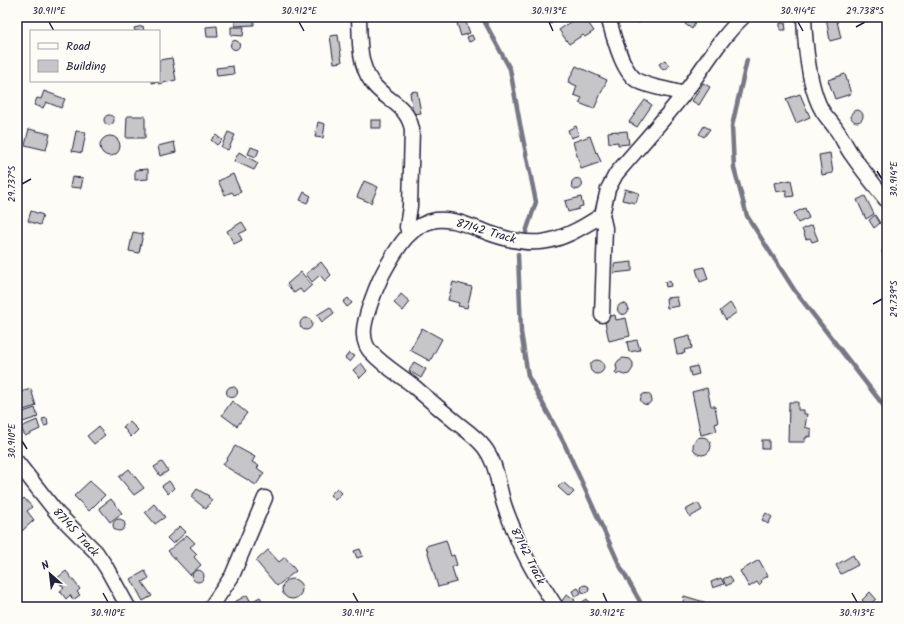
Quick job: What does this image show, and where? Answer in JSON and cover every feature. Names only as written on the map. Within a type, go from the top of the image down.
[{"type":"street","points":[[359,17],[361,59],[364,70],[376,87],[404,111],[412,129],[410,206],[407,227],[409,233]]},
{"type":"street","points":[[608,17],[619,54],[632,77],[637,81],[652,86],[683,94]]},
{"type":"street","points":[[602,314],[606,228],[602,214],[608,190],[616,174],[683,94],[725,36],[743,17]]},
{"type":"street","points":[[804,17],[808,64],[817,98],[823,112],[835,127],[864,173],[887,201]]},
{"type":"street","name":"87142 Track","points":[[556,607],[524,555],[502,498],[497,472],[484,447],[412,385],[370,352],[364,335],[364,325],[378,283],[385,268],[409,233],[425,223],[441,220],[460,222],[497,237],[513,241],[532,243],[562,237],[582,228],[602,214]]},
{"type":"street","name":"87145 Track","points":[[17,462],[58,514],[96,552],[128,607]]},
{"type":"street","points":[[211,607],[232,576],[265,498]]},
{"type":"building","points":[[235,17],[254,17],[254,25],[235,26]]},
{"type":"building","points":[[335,17],[341,17],[341,20],[335,20]]},
{"type":"building","points":[[464,17],[470,33],[461,36],[456,20]]},
{"type":"building","points":[[544,17],[557,17],[551,24]]},
{"type":"building","points":[[577,17],[584,17],[594,31],[585,37],[583,35],[569,44],[559,30]]},
{"type":"building","points":[[635,17],[649,17],[650,18],[638,23]]},
{"type":"building","points":[[826,17],[836,17],[841,38],[830,41]]},
{"type":"building","points":[[689,19],[695,23],[692,29],[685,24]]},
{"type":"building","points":[[780,23],[785,23],[786,30],[780,30]]},
{"type":"building","points":[[143,26],[144,30],[135,30],[134,28]]},
{"type":"building","points":[[217,26],[218,37],[207,37],[206,27]]},
{"type":"building","points":[[231,27],[244,27],[243,36],[231,35]]},
{"type":"building","points":[[338,35],[342,62],[334,63],[330,36]]},
{"type":"building","points":[[472,35],[474,40],[469,42],[467,37]]},
{"type":"building","points":[[235,40],[240,45],[235,50],[230,45]]},
{"type":"building","points":[[172,58],[176,80],[159,84],[160,60]]},
{"type":"building","points":[[665,60],[669,66],[663,70],[659,64]]},
{"type":"building","points":[[233,66],[234,74],[217,76],[216,68]]},
{"type":"building","points":[[576,66],[607,80],[594,109],[579,103],[582,98],[574,95],[577,86],[568,82]]},
{"type":"building","points":[[17,73],[21,75],[17,83]]},
{"type":"building","points":[[845,74],[851,94],[835,99],[828,80]]},
{"type":"building","points":[[703,83],[710,87],[699,105],[692,101]]},
{"type":"building","points":[[44,91],[65,99],[61,108],[46,102],[43,108],[34,105],[37,98],[41,99]]},
{"type":"building","points":[[417,91],[421,113],[413,114],[410,92]]},
{"type":"building","points":[[800,94],[810,117],[796,123],[786,99]]},
{"type":"building","points":[[645,100],[652,105],[637,127],[629,122]]},
{"type":"building","points":[[859,110],[862,111],[862,121],[855,122],[852,121],[851,114],[852,111]]},
{"type":"building","points":[[107,115],[111,115],[113,116],[113,124],[107,125],[104,122],[104,118]]},
{"type":"building","points":[[127,116],[145,116],[145,138],[126,138]]},
{"type":"building","points":[[371,120],[381,120],[381,128],[371,128]]},
{"type":"building","points":[[318,122],[325,124],[323,138],[315,137]]},
{"type":"building","points":[[576,126],[579,135],[571,138],[568,130]]},
{"type":"building","points":[[704,126],[710,129],[704,137],[699,134]]},
{"type":"building","points":[[29,129],[50,134],[46,150],[25,145]]},
{"type":"building","points":[[76,131],[86,132],[82,153],[72,151]]},
{"type":"building","points":[[627,131],[629,144],[618,145],[618,142],[609,143],[608,132]]},
{"type":"building","points":[[228,132],[235,135],[228,150],[221,147]]},
{"type":"building","points":[[216,135],[222,140],[217,145],[211,140]]},
{"type":"building","points":[[110,136],[117,139],[120,146],[117,153],[110,156],[103,153],[100,146],[103,139]]},
{"type":"building","points":[[590,136],[601,162],[581,169],[573,142]]},
{"type":"building","points":[[174,142],[176,152],[160,156],[158,146]]},
{"type":"building","points":[[251,147],[259,150],[256,157],[248,154]]},
{"type":"building","points":[[239,152],[258,163],[254,170],[234,161]]},
{"type":"building","points":[[830,153],[833,173],[822,175],[819,155]]},
{"type":"building","points":[[148,169],[148,179],[135,180],[135,170]]},
{"type":"building","points":[[233,174],[241,192],[234,195],[232,192],[225,195],[218,181]]},
{"type":"building","points":[[72,177],[83,178],[81,188],[70,187]]},
{"type":"building","points":[[577,178],[581,180],[583,184],[581,188],[577,190],[573,188],[571,184],[573,180]]},
{"type":"building","points":[[791,180],[794,196],[787,197],[786,190],[776,192],[774,183]]},
{"type":"building","points":[[364,181],[378,187],[371,203],[357,197]]},
{"type":"building","points":[[625,189],[639,193],[636,203],[622,200]]},
{"type":"building","points":[[304,192],[311,196],[307,203],[300,200]]},
{"type":"building","points":[[865,196],[874,214],[866,219],[857,200]]},
{"type":"building","points":[[581,197],[583,206],[579,207],[579,209],[568,212],[565,201]]},
{"type":"building","points":[[805,208],[809,218],[798,223],[794,213]]},
{"type":"building","points":[[31,211],[43,215],[40,225],[28,221]]},
{"type":"building","points":[[875,215],[880,223],[874,228],[869,220]]},
{"type":"building","points":[[242,222],[247,230],[239,234],[242,240],[234,244],[227,231]]},
{"type":"building","points":[[812,225],[818,240],[812,242],[810,238],[806,239],[802,229]]},
{"type":"building","points":[[133,232],[143,234],[139,253],[129,251]]},
{"type":"building","points":[[886,246],[887,257],[883,256],[882,252]]},
{"type":"building","points":[[321,262],[331,275],[325,281],[320,275],[312,282],[306,274]]},
{"type":"building","points":[[632,262],[632,271],[614,273],[614,264]]},
{"type":"building","points":[[704,267],[708,279],[700,282],[696,269]]},
{"type":"building","points":[[301,272],[312,285],[303,293],[300,289],[294,293],[287,284]]},
{"type":"building","points":[[670,281],[671,286],[666,287],[665,282]]},
{"type":"building","points":[[453,282],[472,287],[467,308],[458,306],[459,303],[448,300]]},
{"type":"building","points":[[401,294],[410,302],[403,311],[394,303]]},
{"type":"building","points":[[677,297],[679,306],[667,308],[666,298]]},
{"type":"building","points":[[348,298],[352,303],[347,307],[343,302]]},
{"type":"building","points":[[730,303],[737,312],[726,320],[720,311]]},
{"type":"building","points":[[621,304],[625,304],[627,305],[627,313],[621,314],[618,311],[618,307]]},
{"type":"building","points":[[330,307],[334,313],[322,322],[317,315]]},
{"type":"building","points":[[615,315],[616,320],[626,318],[630,336],[609,341],[604,317]]},
{"type":"building","points":[[308,318],[311,319],[311,329],[304,330],[301,329],[300,322],[301,319]]},
{"type":"building","points":[[422,328],[442,339],[430,361],[410,350]]},
{"type":"building","points":[[690,336],[692,348],[684,350],[685,353],[677,354],[674,340]]},
{"type":"building","points":[[637,340],[640,350],[629,352],[627,342]]},
{"type":"building","points":[[349,353],[355,356],[350,362],[345,358]]},
{"type":"building","points":[[623,358],[630,359],[633,363],[633,368],[629,374],[624,375],[619,373],[617,375],[615,372],[617,370],[616,364]]},
{"type":"building","points":[[597,360],[602,362],[604,367],[602,372],[597,374],[592,372],[590,367],[592,362]]},
{"type":"building","points":[[414,362],[426,369],[421,378],[409,371]]},
{"type":"building","points":[[361,363],[367,371],[360,378],[353,370]]},
{"type":"building","points":[[697,366],[699,374],[691,376],[689,368]]},
{"type":"building","points":[[230,387],[234,387],[236,388],[236,396],[230,397],[227,394],[227,390]]},
{"type":"building","points":[[707,388],[711,406],[715,406],[718,423],[715,424],[717,431],[701,435],[692,392]]},
{"type":"building","points":[[31,389],[36,406],[17,412],[17,393]]},
{"type":"building","points":[[644,394],[648,394],[650,395],[650,403],[644,404],[641,401],[641,397]]},
{"type":"building","points":[[232,401],[247,413],[237,426],[222,415]]},
{"type":"building","points":[[789,402],[798,402],[798,410],[804,410],[804,414],[807,414],[805,427],[811,429],[811,437],[807,436],[807,438],[805,438],[805,442],[788,442]]},
{"type":"building","points":[[35,408],[38,417],[17,424],[17,414]]},
{"type":"building","points":[[47,418],[48,425],[44,426],[42,419]]},
{"type":"building","points":[[37,420],[40,429],[25,436],[21,427]]},
{"type":"building","points":[[129,421],[138,430],[131,437],[123,427]]},
{"type":"building","points":[[98,427],[105,435],[94,444],[87,436]]},
{"type":"building","points":[[702,437],[708,440],[711,446],[708,452],[702,455],[696,452],[693,446],[696,440]]},
{"type":"building","points":[[762,440],[769,440],[769,449],[762,449]]},
{"type":"building","points":[[235,446],[255,457],[252,462],[259,466],[257,468],[264,473],[256,485],[223,465]]},
{"type":"building","points":[[162,462],[168,471],[160,476],[154,467]]},
{"type":"building","points":[[129,469],[144,488],[134,495],[119,477]]},
{"type":"building","points":[[90,481],[105,495],[89,511],[74,496]]},
{"type":"building","points":[[169,481],[174,488],[168,494],[162,486]]},
{"type":"building","points":[[563,482],[574,492],[569,497],[558,487]]},
{"type":"building","points":[[337,488],[342,493],[335,500],[330,495]]},
{"type":"building","points":[[197,489],[209,496],[208,497],[212,500],[206,509],[191,497]]},
{"type":"building","points":[[17,495],[22,500],[24,498],[32,507],[27,511],[34,520],[22,531],[17,525]]},
{"type":"building","points":[[111,499],[122,513],[110,522],[99,508]]},
{"type":"building","points":[[698,503],[702,510],[690,517],[685,510]]},
{"type":"building","points":[[154,504],[165,517],[155,524],[145,512]]},
{"type":"building","points":[[766,513],[772,517],[768,524],[762,520]]},
{"type":"building","points":[[121,519],[124,520],[124,530],[117,531],[114,530],[113,523],[114,520]]},
{"type":"building","points":[[180,526],[186,532],[173,544],[167,538]]},
{"type":"building","points":[[187,535],[195,543],[190,547],[197,554],[194,557],[201,565],[190,575],[168,551]]},
{"type":"building","points":[[446,540],[451,556],[454,555],[457,565],[452,567],[456,582],[438,587],[426,546]]},
{"type":"building","points":[[360,549],[363,556],[357,558],[354,551]]},
{"type":"building","points":[[268,550],[279,562],[285,557],[296,571],[277,586],[256,561]]},
{"type":"building","points":[[853,555],[858,565],[841,574],[836,565]]},
{"type":"building","points":[[759,560],[768,576],[761,580],[762,582],[759,585],[757,582],[749,587],[740,571]]},
{"type":"building","points":[[196,570],[200,570],[204,576],[200,582],[196,582],[192,578],[192,574]]},
{"type":"building","points":[[66,571],[80,589],[77,592],[80,595],[73,600],[70,595],[66,599],[60,591],[64,588],[56,579]]},
{"type":"building","points":[[145,571],[149,578],[142,582],[152,596],[143,601],[131,579]]},
{"type":"building","points":[[730,576],[733,582],[726,586],[723,579]]},
{"type":"building","points":[[721,578],[724,584],[713,588],[711,582]]},
{"type":"building","points":[[292,579],[299,582],[302,589],[299,596],[292,599],[285,596],[282,589],[285,582]]},
{"type":"building","points":[[585,585],[588,586],[588,592],[585,593],[582,592],[581,589],[582,586]]},
{"type":"building","points":[[578,588],[581,593],[575,597],[572,591]]},
{"type":"building","points":[[870,592],[876,599],[868,606],[862,600]]},
{"type":"building","points":[[567,594],[575,600],[570,607],[561,602]]},
{"type":"building","points":[[247,595],[251,602],[260,597],[266,607],[235,607],[233,603]]},
{"type":"building","points":[[684,596],[711,604],[710,607],[682,607]]},
{"type":"building","points":[[587,599],[592,607],[575,607]]},
{"type":"waterway","points":[[482,17],[510,69],[536,202],[526,232]]},
{"type":"waterway","points":[[747,60],[732,126],[734,168],[747,216],[795,291],[887,410]]},
{"type":"waterway","points":[[518,254],[521,332],[528,376],[564,443],[620,566],[643,607]]}]
